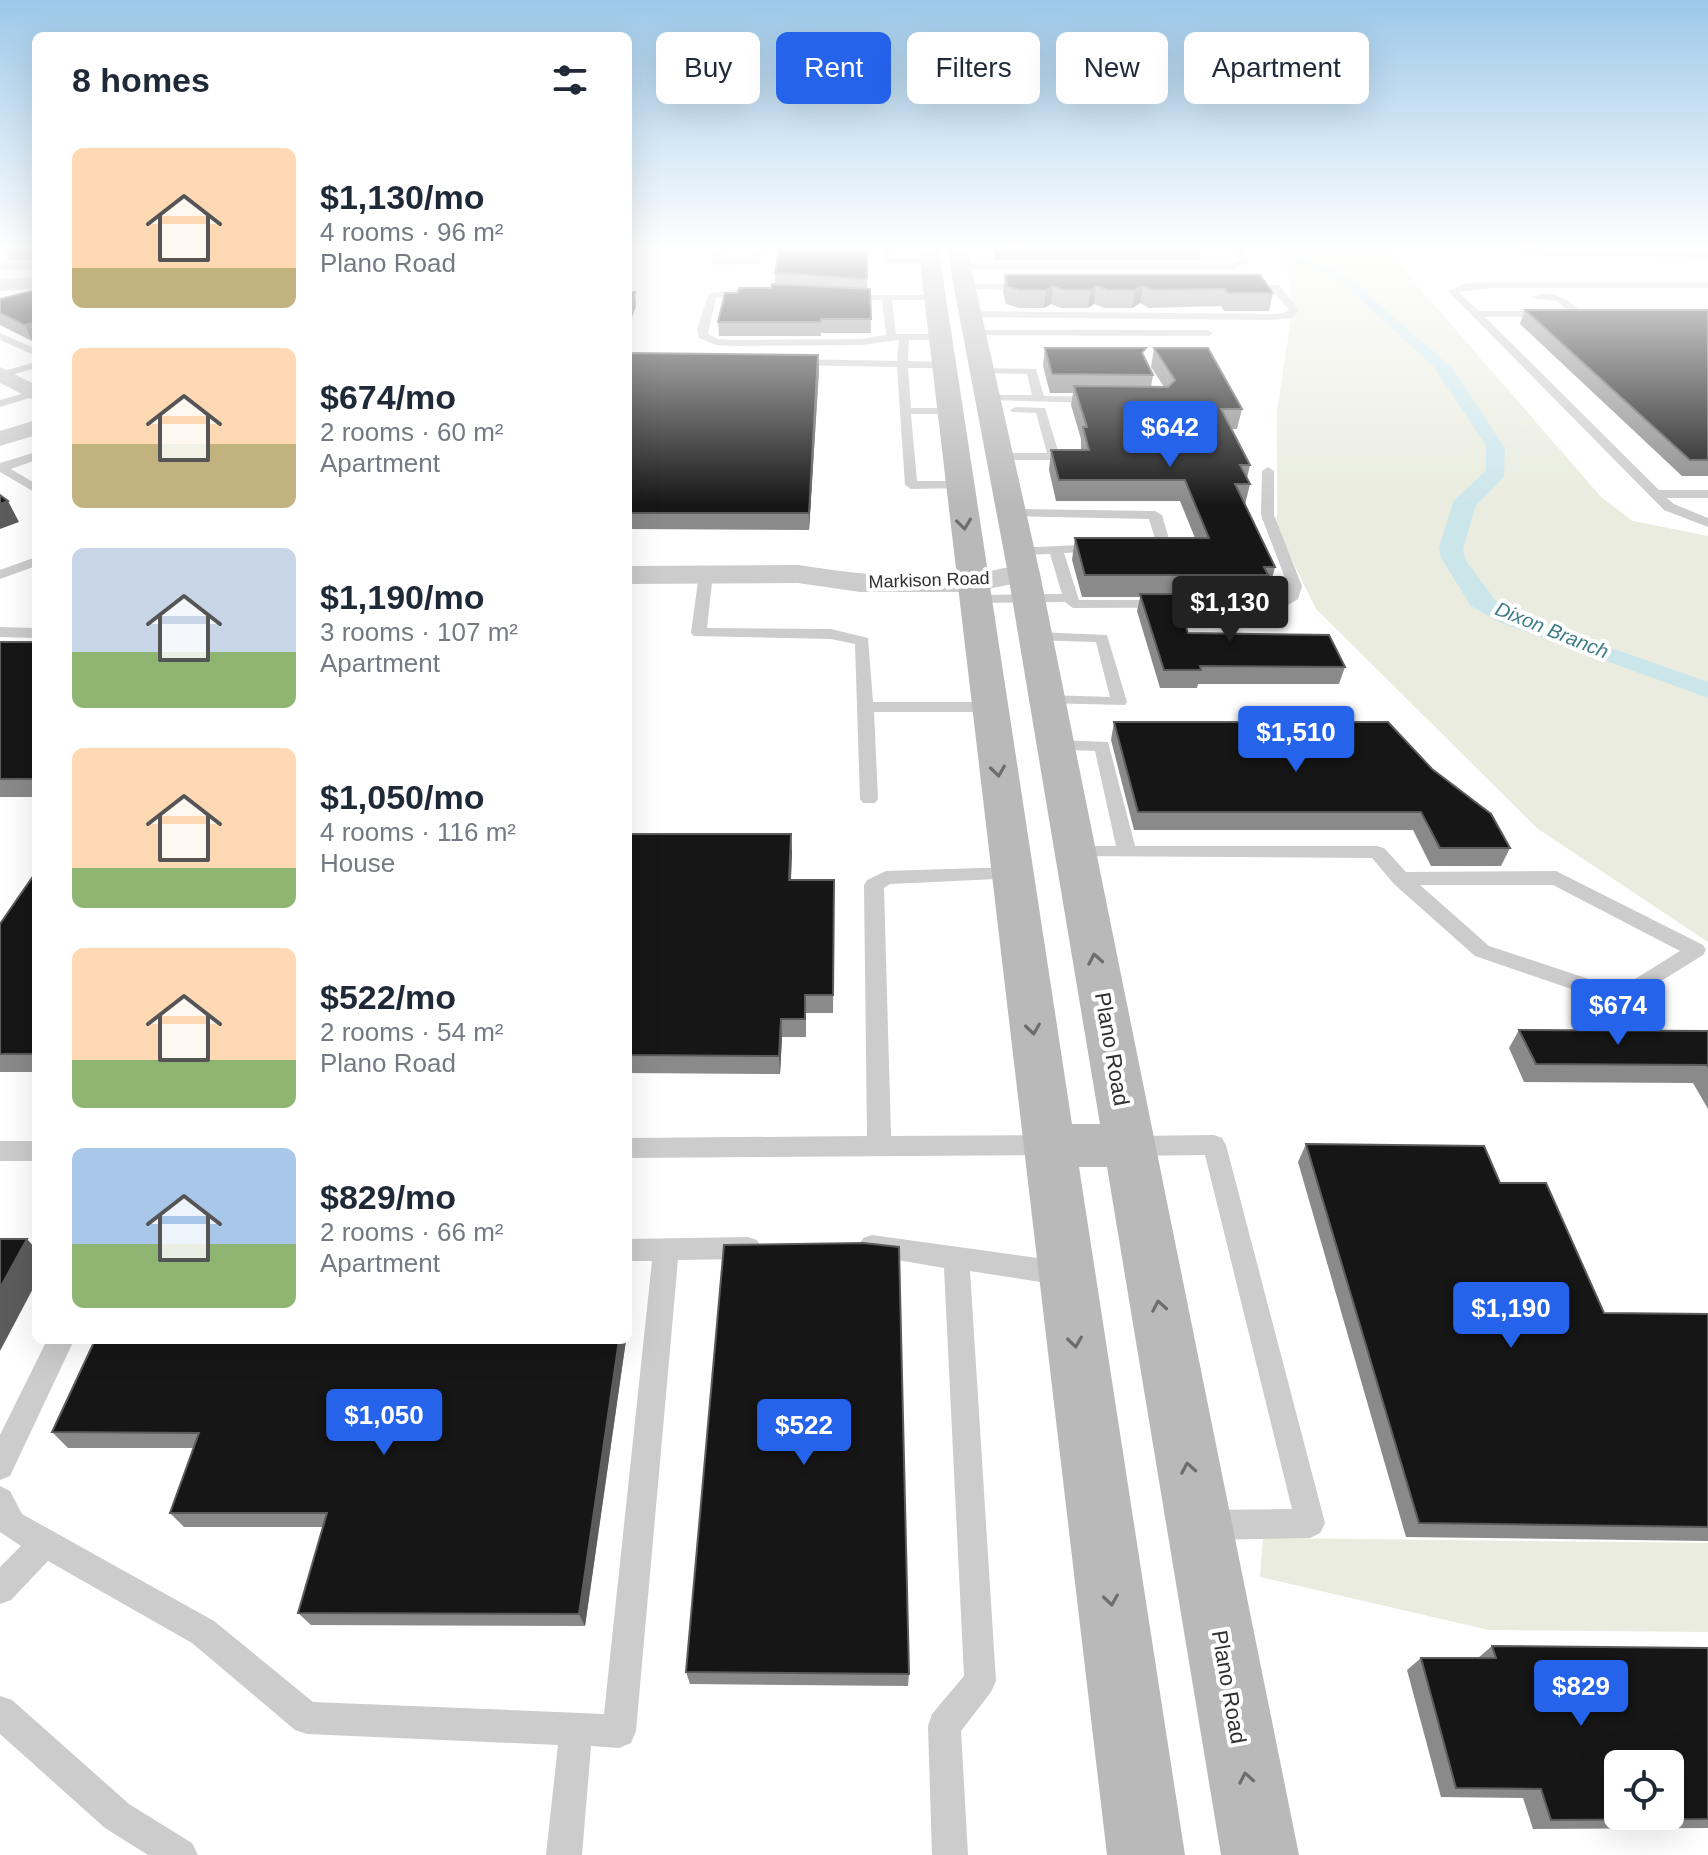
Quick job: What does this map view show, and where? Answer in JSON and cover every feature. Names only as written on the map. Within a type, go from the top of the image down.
[{"type":"main road","points":[[939,332],[1146,1855]]},
{"type":"main road","name":"Plano Road","points":[[975,332],[1036,637],[1260,1855]]},
{"type":"main road","points":[[944,365],[983,368]]},
{"type":"main road","points":[[1049,1145],[1130,1146]]},
{"type":"street","points":[[0,374],[32,391]]},
{"type":"street","points":[[0,439],[32,428]]},
{"type":"street","name":"Markison Road","points":[[632,575],[798,574],[860,583],[972,581],[1024,574]]},
{"type":"lane","points":[[702,332],[703,336],[716,342],[735,343],[861,342],[897,337],[940,337]]},
{"type":"lane","points":[[896,332],[903,364],[911,485],[959,485]]},
{"type":"lane","points":[[1171,332],[1208,333]]},
{"type":"lane","points":[[1493,332],[1669,507],[1708,523]]},
{"type":"lane","points":[[0,336],[32,351]]},
{"type":"lane","points":[[772,362],[944,365]]},
{"type":"lane","points":[[0,374],[32,366]]},
{"type":"lane","points":[[983,368],[1032,371],[1039,399]]},
{"type":"lane","points":[[0,404],[32,394]]},
{"type":"lane","points":[[991,404],[1039,399],[1117,400]]},
{"type":"lane","points":[[991,404],[1041,410],[1054,457],[1001,457]]},
{"type":"lane","points":[[906,411],[950,411]]},
{"type":"lane","points":[[0,468],[32,457]]},
{"type":"lane","points":[[0,468],[32,487]]},
{"type":"lane","points":[[1056,550],[1073,604],[1280,604],[1294,595],[1295,584],[1274,540],[1264,501],[1268,471]]},
{"type":"lane","points":[[1655,494],[1708,494]]},
{"type":"lane","points":[[1012,513],[1155,515],[1164,546],[1133,547]]},
{"type":"lane","points":[[1071,598],[1024,574],[1056,550],[1118,548]]},
{"type":"lane","points":[[0,575],[32,563]]},
{"type":"lane","points":[[706,574],[699,633],[831,634],[863,641],[869,799]]},
{"type":"lane","points":[[0,632],[32,633]]},
{"type":"lane","points":[[1036,637],[1102,638],[1119,702],[1047,700]]},
{"type":"lane","points":[[866,707],[989,707]]},
{"type":"lane","points":[[1055,745],[1102,746],[1127,852]]},
{"type":"lane","points":[[1075,852],[1377,852],[1401,879],[1482,951],[1621,998],[1696,950],[1556,878],[1401,879]]},
{"type":"lane","points":[[879,1146],[874,885],[886,878],[1013,873]]},
{"type":"lane","points":[[632,1148],[1049,1145]]},
{"type":"lane","points":[[1130,1146],[1214,1145],[1310,1523],[1199,1525]]},
{"type":"lane","points":[[0,1151],[32,1151]]},
{"type":"lane","points":[[854,1246],[1066,1274]]},
{"type":"lane","points":[[632,1250],[776,1247]]},
{"type":"lane","points":[[0,1501],[12,1524],[203,1632],[307,1718],[619,1731],[666,1249]]},
{"type":"lane","points":[[950,1855],[944,1726],[980,1681],[956,1259]]},
{"type":"lane","points":[[0,1466],[59,1344]]},
{"type":"lane","points":[[0,1589],[45,1543]]},
{"type":"lane","points":[[0,1712],[117,1816],[180,1855]]},
{"type":"lane","points":[[564,1855],[576,1730]]},
{"type":"shaded area","points":[[1289,332],[1457,332],[1602,498],[1633,521],[1708,536],[1708,942],[1538,829],[1316,609],[1277,529],[1277,411]]},
{"type":"shaded area","points":[[1263,1538],[1708,1543],[1708,1632],[1489,1630],[1260,1577]]},
{"type":"water","name":"Dixon Branch","points":[[1395,332],[1410,332],[1452,368],[1505,448],[1504,477],[1476,505],[1463,549],[1466,561],[1499,605],[1520,616],[1708,682],[1708,698],[1499,622],[1471,606],[1441,558],[1439,547],[1454,500],[1486,471],[1486,446],[1434,367]]},
{"type":"building","points":[[1549,332],[1708,332],[1708,460],[1690,460]]},
{"type":"building","points":[[1045,348],[1146,348],[1142,353],[1153,375],[1052,374]]},
{"type":"building","points":[[1154,348],[1208,348],[1242,409],[1221,409],[1250,465],[1240,465],[1250,484],[1235,484],[1275,567],[1264,567],[1268,575],[1085,575],[1075,538],[1209,538],[1185,480],[1059,480],[1051,450],[1089,450],[1083,427],[1087,427],[1074,386],[1168,387],[1175,380]]},
{"type":"building","points":[[632,353],[818,355],[809,513],[632,513]]},
{"type":"building","points":[[1140,594],[1174,594],[1188,633],[1329,635],[1345,667],[1200,666],[1201,670],[1164,670]]},
{"type":"building","points":[[0,642],[32,642],[32,779],[0,779]]},
{"type":"building","points":[[1114,722],[1388,722],[1432,769],[1491,814],[1510,848],[1440,848],[1421,812],[1138,812]]},
{"type":"building","points":[[632,834],[791,834],[789,880],[834,880],[833,995],[805,995],[805,1019],[781,1019],[779,1056],[632,1055]]},
{"type":"building","points":[[32,878],[32,1054],[0,1054],[0,924]]},
{"type":"building","points":[[1519,1030],[1708,1031],[1708,1067],[1536,1064]]},
{"type":"building","points":[[1306,1144],[1484,1146],[1500,1183],[1546,1183],[1604,1313],[1708,1314],[1708,1527],[1419,1523]]},
{"type":"building","points":[[0,1239],[27,1239],[0,1288]]},
{"type":"building","points":[[863,1243],[899,1247],[909,1674],[686,1672],[724,1245]]},
{"type":"building","points":[[93,1344],[618,1344],[579,1614],[298,1613],[327,1513],[170,1513],[199,1433],[52,1432]]},
{"type":"building","points":[[1492,1646],[1708,1648],[1708,1819],[1684,1819],[1684,1750],[1604,1750],[1604,1820],[1551,1820],[1541,1789],[1456,1788],[1421,1658],[1496,1658]]}]
